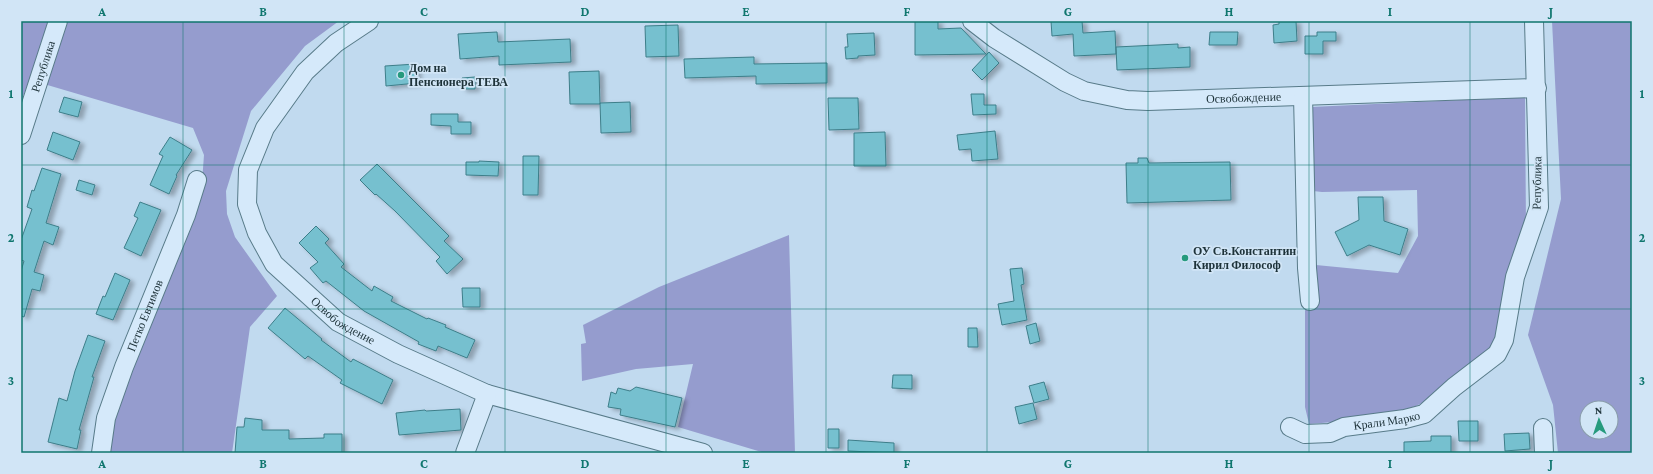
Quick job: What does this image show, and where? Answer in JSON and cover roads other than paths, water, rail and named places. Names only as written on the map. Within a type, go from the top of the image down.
[{"type":"street","name":"Република","points":[[21,135],[58,21]]},
{"type":"street","name":"Освобождение","points":[[369,21],[336,43],[306,72],[265,128],[248,170],[247,204],[257,233],[274,264],[338,322],[398,354],[488,394],[703,453]]},
{"type":"street","name":"Освобождение","points":[[972,21],[994,38],[1065,82],[1084,91],[1127,100],[1148,101],[1537,88]]},
{"type":"street","name":"Република","points":[[1504,340],[1515,277],[1539,207],[1534,21]]},
{"type":"street","points":[[1303,96],[1306,268],[1310,301]]},
{"type":"street","name":"Петко Евтимов","points":[[101,453],[106,418],[124,367],[186,216],[197,180]]},
{"type":"street","name":"Крали Марко","points":[[1290,427],[1305,434],[1330,433],[1344,427],[1405,419],[1424,414],[1454,387],[1497,354],[1504,340]]},
{"type":"street","points":[[465,453],[488,394]]},
{"type":"street","points":[[1543,428],[1544,453]]},
{"type":"place","name":"Дом на Пенсионера ТЕВА","points":[[401,75]]},
{"type":"place","name":"ОУ Св.Константин Кирил Философ","points":[[1185,258]]}]
